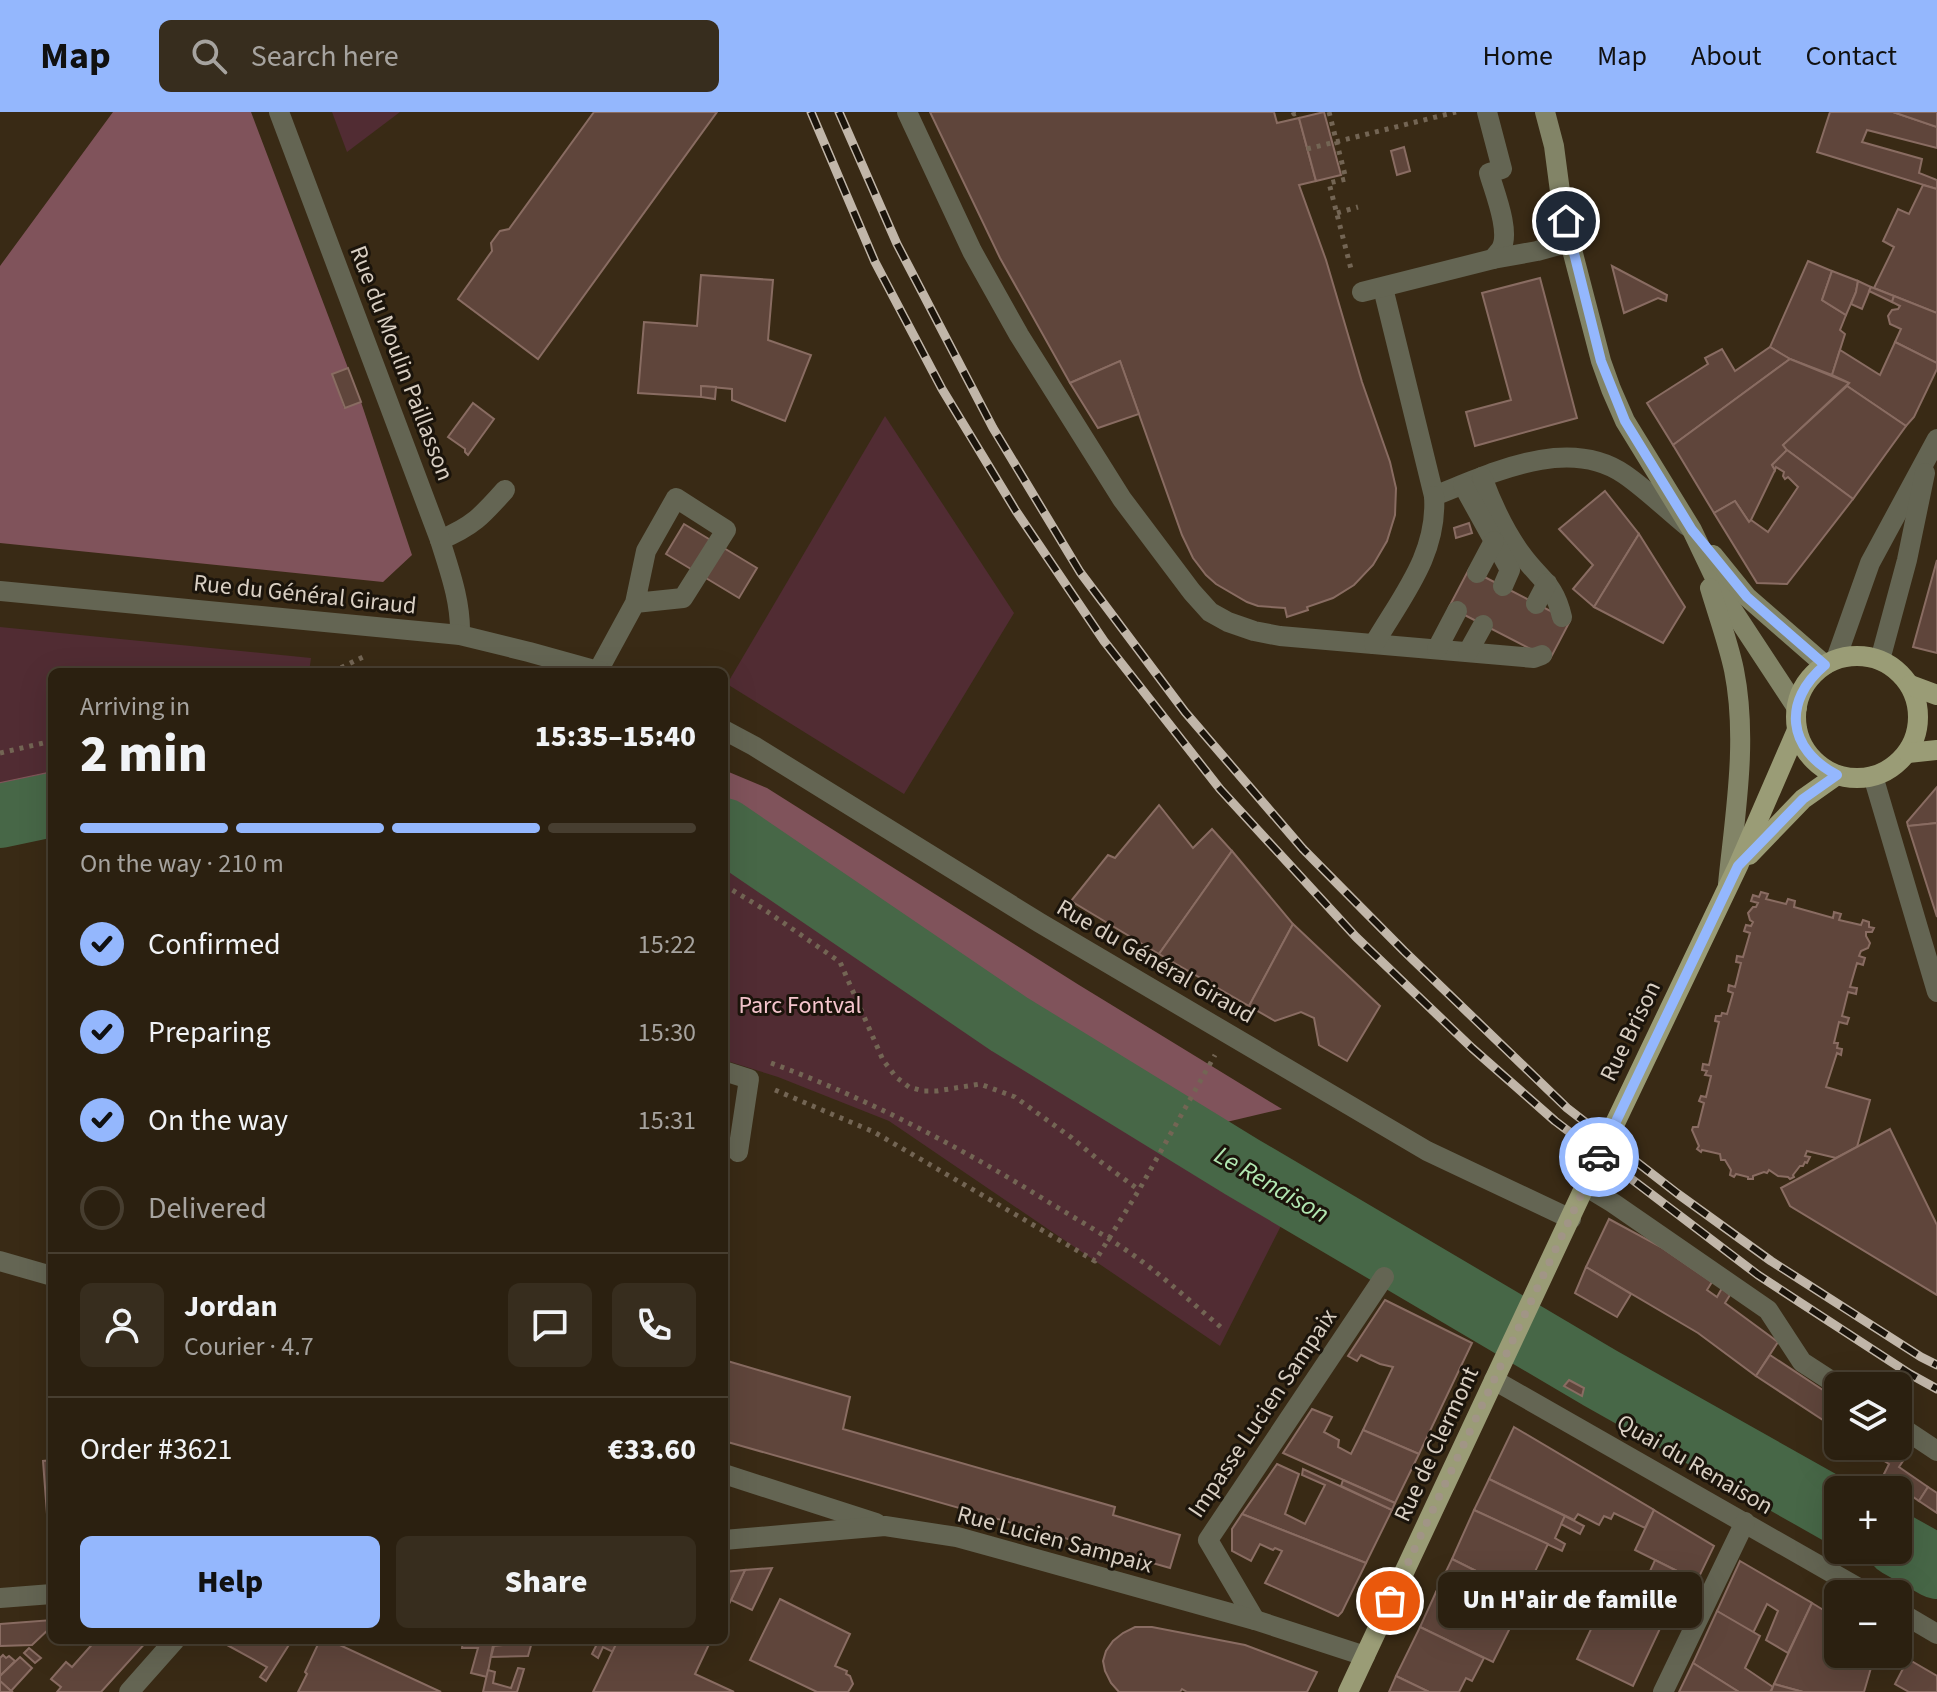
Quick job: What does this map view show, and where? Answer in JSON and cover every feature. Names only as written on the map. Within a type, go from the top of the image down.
[{"type":"main road","points":[[1545,112],[1554,146],[1570,242],[1611,389],[1625,421],[1692,530],[1724,597],[1797,708]]},
{"type":"main road","points":[[1692,530],[1747,597],[1831,662]]},
{"type":"main road","points":[[1692,530],[1734,671],[1739,709],[1740,765],[1727,889]]},
{"type":"main road","points":[[1851,656],[1880,660],[1898,671],[1910,685],[1917,702],[1919,719],[1916,737],[1908,753],[1892,768],[1855,779],[1837,775],[1823,768],[1802,745],[1797,730],[1797,708],[1802,691],[1812,676],[1831,662],[1851,656]]},
{"type":"main road","points":[[1910,685],[1937,695]]},
{"type":"main road","name":"Rue Brison","points":[[1571,1219],[1738,866],[1797,730]]},
{"type":"main road","points":[[1908,753],[1937,750]]},
{"type":"main road","name":"Rue Brison","points":[[1738,866],[1803,799],[1837,775]]},
{"type":"main road","name":"Rue de Clermont","points":[[1348,1692],[1571,1219]]},
{"type":"street","name":"Rue du Moulin Paillasson","points":[[279,112],[440,540],[456,591],[461,615],[460,635]]},
{"type":"street","points":[[907,112],[972,251],[1019,335],[1122,499],[1210,612],[1254,631],[1280,636],[1468,652],[1513,649],[1534,658],[1542,655]]},
{"type":"street","points":[[1487,112],[1502,169],[1489,173],[1505,238],[1501,250],[1493,259]]},
{"type":"street","points":[[1362,292],[1570,242]]},
{"type":"street","points":[[1374,644],[1423,562],[1431,541],[1435,508],[1383,288]]},
{"type":"street","points":[[1880,660],[1933,448]]},
{"type":"street","points":[[1831,662],[1870,563],[1933,448]]},
{"type":"street","points":[[1434,496],[1507,468],[1559,456],[1575,456],[1591,459],[1623,473],[1692,530]]},
{"type":"street","points":[[1472,481],[1494,541],[1510,570],[1503,586]]},
{"type":"street","points":[[1472,481],[1495,509],[1523,555],[1554,591],[1562,617]]},
{"type":"street","points":[[440,540],[460,532],[477,520],[505,490]]},
{"type":"street","points":[[602,668],[635,603],[646,551],[676,498],[726,530],[683,598],[635,603]]},
{"type":"street","points":[[1477,573],[1494,541]]},
{"type":"street","points":[[1536,604],[1547,583]]},
{"type":"street","name":"Rue du Général Giraud","points":[[0,591],[460,635],[588,668]]},
{"type":"street","points":[[1437,649],[1457,611]]},
{"type":"street","points":[[1468,652],[1483,625]]},
{"type":"street","name":"Rue du Général Giraud","points":[[728,732],[1040,923],[1427,1151],[1571,1219]]},
{"type":"street","points":[[1873,776],[1937,992]]},
{"type":"street","points":[[728,1072],[749,1079],[738,1152]]},
{"type":"street","points":[[1585,1186],[1768,1310],[1802,1362],[1824,1376]]},
{"type":"street","points":[[0,1261],[48,1275]]},
{"type":"street","name":"Impasse Lucien Sampaix","points":[[1255,1620],[1208,1540],[1384,1277]]},
{"type":"street","name":"Quai du Renaison","points":[[1494,1380],[1845,1580]]},
{"type":"street","points":[[1912,1434],[1937,1451]]},
{"type":"street","points":[[728,1475],[885,1526]]},
{"type":"street","points":[[1663,1692],[1745,1522]]},
{"type":"street","name":"Rue Lucien Sampaix","points":[[728,1540],[885,1526],[957,1537],[1255,1620],[1365,1656]]},
{"type":"street","points":[[0,1598],[48,1594]]},
{"type":"street","points":[[1912,1619],[1937,1634]]},
{"type":"street","points":[[129,1692],[171,1644]]},
{"type":"path","points":[[1293,112],[1300,112]]},
{"type":"path","points":[[1329,112],[1346,179],[1329,183],[1352,272]]},
{"type":"path","points":[[1307,149],[1456,112]]},
{"type":"path","points":[[1337,213],[1358,207]]},
{"type":"path","points":[[0,753],[48,742]]},
{"type":"path","points":[[728,887],[840,962],[883,1060],[896,1077],[909,1087],[937,1091],[980,1084],[1015,1097],[1139,1190]]},
{"type":"path","points":[[764,1061],[912,1124],[993,1167],[1109,1238],[1148,1266],[1223,1329]]},
{"type":"path","points":[[749,1079],[874,1132],[1095,1261],[1198,1085]]},
{"type":"green space","points":[[332,112],[400,112],[347,152]]},
{"type":"green space","points":[[885,416],[1014,613],[904,794],[728,682]]},
{"type":"green space","points":[[0,627],[311,658],[310,668],[48,668],[48,772],[0,782]]},
{"type":"green space","name":"Parc Fontval","points":[[728,867],[1146,1141],[1288,1212],[1220,1346],[889,1121],[778,1077],[728,1061]]},
{"type":"shaded area","points":[[113,112],[251,112],[348,368],[333,374],[344,408],[361,402],[412,555],[383,582],[0,543],[0,266]]},
{"type":"shaded area","points":[[48,772],[48,821],[0,826],[0,782]]},
{"type":"shaded area","points":[[728,772],[767,788],[1282,1109],[1146,1141],[728,867]]},
{"type":"building","points":[[594,112],[717,112],[538,359],[458,299],[492,251],[491,243],[500,231],[509,229]]},
{"type":"building","points":[[930,112],[1274,112],[1277,123],[1299,118],[1316,181],[1299,185],[1326,260],[1396,488],[1395,515],[1387,541],[1373,565],[1354,585],[1333,598],[1307,607],[1308,610],[1287,617],[1285,608],[1247,602],[1206,575],[1193,558],[1182,535],[1120,361],[1070,383],[1000,258]]},
{"type":"building","points":[[1324,112],[1341,175],[1316,181],[1299,118]]},
{"type":"building","points":[[1830,112],[1893,112],[1937,127],[1937,148],[1867,130],[1862,142],[1922,159],[1919,173],[1937,180],[1937,189],[1817,152]]},
{"type":"building","points":[[1893,112],[1937,112],[1937,127]]},
{"type":"building","points":[[1404,147],[1410,171],[1397,175],[1391,151]]},
{"type":"building","points":[[1923,185],[1937,189],[1937,313],[1874,288],[1894,247],[1883,241],[1898,209],[1909,214]]},
{"type":"building","points":[[1808,261],[1832,271],[1822,300],[1846,315],[1840,330],[1845,334],[1832,375],[1790,359],[1770,347]]},
{"type":"building","points":[[1612,266],[1667,295],[1666,301],[1658,298],[1624,313]]},
{"type":"building","points":[[1832,271],[1858,281],[1846,315],[1822,300]]},
{"type":"building","points":[[701,275],[773,280],[768,340],[811,355],[785,421],[732,400],[732,389],[701,386],[701,397],[638,393],[644,322],[697,326]]},
{"type":"building","points":[[1540,278],[1577,418],[1475,446],[1466,412],[1511,400],[1482,293]]},
{"type":"building","points":[[1858,281],[1871,287],[1862,309],[1851,304]]},
{"type":"building","points":[[1871,287],[1894,296],[1892,302],[1869,291]]},
{"type":"building","points":[[1894,296],[1937,313],[1937,363],[1895,342],[1901,329],[1890,324],[1888,316],[1900,306],[1892,302]]},
{"type":"building","points":[[1895,342],[1937,363],[1914,417],[1906,426],[1847,386],[1849,383],[1832,375],[1840,350],[1880,375]]},
{"type":"building","points":[[1770,347],[1790,359],[1673,445],[1647,403],[1708,364],[1705,358],[1722,349],[1735,371]]},
{"type":"building","points":[[1790,359],[1849,383],[1783,445],[1787,450],[1772,465],[1775,470],[1749,522],[1735,501],[1714,513],[1673,445]]},
{"type":"building","points":[[1120,361],[1139,414],[1098,428],[1070,383]]},
{"type":"building","points":[[348,368],[361,402],[345,408],[332,374]]},
{"type":"building","points":[[701,386],[716,387],[715,399],[701,397]]},
{"type":"building","points":[[1847,386],[1906,426],[1853,499],[1783,445]]},
{"type":"building","points":[[473,403],[494,419],[468,455],[465,449],[448,437]]},
{"type":"building","points":[[1787,450],[1853,499],[1787,584],[1757,583],[1714,513],[1735,501],[1749,522],[1751,520],[1768,532],[1798,487],[1788,477],[1785,479],[1784,472],[1776,467],[1775,470],[1772,465]]},
{"type":"building","points":[[1605,491],[1639,534],[1594,607],[1573,589],[1593,565],[1559,529]]},
{"type":"building","points":[[1469,523],[1472,533],[1456,538],[1454,528]]},
{"type":"building","points":[[684,524],[757,568],[739,598],[666,554]]},
{"type":"building","points":[[1639,534],[1685,607],[1663,643],[1594,607]]},
{"type":"building","points":[[1937,560],[1937,653],[1913,647]]},
{"type":"building","points":[[1469,569],[1570,621],[1550,659],[1449,607]]},
{"type":"building","points":[[1937,787],[1937,823],[1908,826],[1907,822]]},
{"type":"building","points":[[1159,805],[1193,848],[1212,829],[1232,851],[1159,954],[1071,901],[1108,855],[1115,858]]},
{"type":"building","points":[[1937,823],[1937,917],[1908,826]]},
{"type":"building","points":[[1232,851],[1293,924],[1249,1006],[1159,954]]},
{"type":"building","points":[[1761,892],[1768,894],[1766,899],[1786,904],[1788,899],[1795,901],[1794,907],[1833,918],[1834,912],[1841,914],[1839,920],[1861,925],[1863,920],[1874,928],[1872,932],[1866,932],[1870,943],[1868,948],[1861,951],[1859,956],[1865,958],[1863,965],[1857,963],[1850,987],[1857,988],[1856,994],[1848,992],[1842,1016],[1849,1018],[1847,1024],[1839,1022],[1834,1043],[1842,1049],[1841,1055],[1837,1053],[1826,1087],[1870,1100],[1857,1147],[1836,1158],[1807,1151],[1805,1156],[1810,1157],[1807,1163],[1800,1166],[1790,1179],[1769,1170],[1753,1176],[1753,1179],[1730,1175],[1731,1170],[1725,1160],[1721,1160],[1720,1154],[1697,1149],[1699,1146],[1692,1130],[1698,1127],[1704,1103],[1699,1101],[1701,1096],[1706,1097],[1711,1076],[1705,1075],[1707,1071],[1702,1070],[1703,1064],[1709,1065],[1719,1022],[1715,1021],[1716,1016],[1727,1014],[1733,993],[1728,991],[1729,985],[1735,987],[1741,963],[1736,962],[1737,956],[1743,957],[1750,933],[1744,931],[1746,925],[1751,926],[1753,922],[1748,913],[1758,903],[1751,901],[1753,895],[1759,897]]},
{"type":"building","points":[[1293,924],[1380,1006],[1347,1061],[1319,1045],[1314,1018],[1301,1012],[1275,1021],[1249,1006]]},
{"type":"building","points":[[1890,1129],[1937,1225],[1937,1295],[1790,1206],[1781,1188]]},
{"type":"building","points":[[1609,1219],[1661,1247],[1712,1282],[1707,1290],[1717,1297],[1722,1288],[1730,1295],[1725,1303],[1778,1342],[1756,1376],[1698,1333],[1586,1267]]},
{"type":"building","points":[[1586,1267],[1631,1294],[1617,1317],[1575,1293]]},
{"type":"building","points":[[1385,1300],[1472,1343],[1419,1454],[1363,1430],[1393,1367],[1361,1355],[1357,1361],[1348,1356]]},
{"type":"building","points":[[1770,1355],[1824,1391],[1824,1421],[1756,1376]]},
{"type":"building","points":[[728,1361],[850,1397],[843,1429],[1115,1507],[1113,1515],[1180,1535],[1170,1568],[728,1442]]},
{"type":"building","points":[[1569,1380],[1584,1388],[1582,1396],[1564,1386]]},
{"type":"building","points":[[1312,1409],[1332,1417],[1324,1432],[1339,1440],[1338,1447],[1351,1454],[1363,1430],[1419,1454],[1395,1503],[1283,1453]]},
{"type":"building","points":[[1514,1427],[1654,1510],[1645,1528],[1614,1513],[1611,1519],[1604,1516],[1599,1525],[1578,1514],[1574,1520],[1489,1479]]},
{"type":"building","points":[[48,1460],[48,1514],[47,1514],[43,1461]]},
{"type":"building","points":[[1883,1460],[1904,1460],[1899,1467],[1928,1487],[1919,1501],[1912,1496],[1912,1476],[1883,1476],[1889,1464]]},
{"type":"building","points":[[1277,1464],[1299,1474],[1285,1514],[1305,1524],[1325,1485],[1302,1475],[1303,1469],[1392,1510],[1366,1563],[1242,1514]]},
{"type":"building","points":[[1489,1479],[1565,1516],[1555,1538],[1565,1544],[1562,1551],[1474,1510]]},
{"type":"building","points":[[1343,1480],[1395,1503],[1392,1510],[1341,1486]]},
{"type":"building","points":[[1928,1487],[1937,1493],[1937,1513],[1919,1501]]},
{"type":"building","points":[[1474,1510],[1548,1544],[1524,1595],[1452,1559]]},
{"type":"building","points":[[1654,1510],[1714,1546],[1697,1581],[1635,1550]]},
{"type":"building","points":[[1242,1514],[1366,1563],[1338,1616],[1265,1583],[1282,1551],[1260,1544],[1251,1561],[1232,1551],[1232,1529]]},
{"type":"building","points":[[1565,1516],[1584,1526],[1580,1534],[1561,1524]]},
{"type":"building","points":[[1452,1559],[1508,1587],[1491,1619],[1436,1592]]},
{"type":"building","points":[[1655,1560],[1697,1581],[1689,1597],[1677,1592],[1676,1597],[1645,1582]]},
{"type":"building","points":[[1740,1561],[1812,1603],[1788,1653],[1766,1640],[1778,1611],[1767,1604],[1753,1633],[1717,1611]]},
{"type":"building","points":[[772,1568],[752,1610],[731,1600],[745,1570]]},
{"type":"building","points":[[745,1570],[728,1606],[728,1572]]},
{"type":"building","points":[[1616,1576],[1672,1603],[1633,1686],[1577,1659]]},
{"type":"building","points":[[1436,1592],[1510,1628],[1493,1662],[1420,1627]]},
{"type":"building","points":[[780,1599],[850,1634],[835,1666],[847,1671],[846,1674],[850,1676],[853,1684],[848,1692],[817,1692],[750,1660]]},
{"type":"building","points":[[1812,1603],[1824,1610],[1824,1668],[1871,1668],[1864,1692],[1803,1692],[1774,1684]]},
{"type":"building","points":[[1717,1611],[1760,1636],[1745,1668],[1773,1687],[1770,1692],[1739,1692],[1693,1663]]},
{"type":"building","points":[[48,1620],[48,1630],[32,1645],[0,1646],[0,1624]]},
{"type":"building","points":[[1135,1627],[1152,1627],[1245,1645],[1317,1672],[1307,1692],[1187,1692],[1182,1689],[1180,1692],[1119,1692],[1111,1683],[1103,1661],[1113,1641]]},
{"type":"building","points":[[1420,1627],[1484,1658],[1472,1681],[1466,1678],[1459,1692],[1429,1692],[1396,1676]]},
{"type":"building","points":[[92,1644],[144,1644],[101,1692],[57,1692],[61,1687],[51,1679],[66,1662],[72,1667]]},
{"type":"building","points":[[225,1644],[289,1644],[266,1681],[260,1677],[267,1667]]},
{"type":"building","points":[[318,1644],[338,1644],[441,1692],[298,1692],[307,1674],[305,1672]]},
{"type":"building","points":[[462,1644],[493,1644],[487,1677],[471,1673],[478,1648],[462,1648]]},
{"type":"building","points":[[531,1644],[528,1656],[491,1657],[494,1646]]},
{"type":"building","points":[[597,1644],[616,1644],[613,1652],[603,1647],[598,1658],[592,1654]]},
{"type":"building","points":[[616,1644],[709,1644],[695,1674],[734,1692],[593,1692]]},
{"type":"building","points":[[29,1648],[41,1658],[35,1663],[24,1653]]},
{"type":"building","points":[[3,1655],[15,1661],[0,1676],[0,1658]]},
{"type":"building","points":[[20,1657],[32,1668],[11,1691],[0,1681],[0,1676]]},
{"type":"building","points":[[1912,1661],[1937,1676],[1937,1692],[1909,1692],[1895,1684],[1903,1668],[1912,1668]]},
{"type":"building","points":[[1693,1663],[1739,1692],[1679,1692]]},
{"type":"building","points":[[518,1668],[524,1669],[517,1692],[483,1692],[488,1670],[495,1672],[493,1683],[511,1688]]},
{"type":"building","points":[[1396,1676],[1429,1692],[1389,1692]]},
{"type":"building","points":[[0,1681],[11,1691],[13,1692],[0,1692]]},
{"type":"building","points":[[1774,1684],[1803,1692],[1771,1692]]},
{"type":"waterway","name":"Le Renaison","points":[[0,816],[48,806]]},
{"type":"waterway","name":"Le Renaison","points":[[728,833],[1009,1024],[1242,1167],[1600,1378],[1824,1504]]},
{"type":"waterway","name":"Le Renaison","points":[[1912,1553],[1937,1567]]},
{"type":"railway","points":[[811,112],[875,262],[942,389],[1016,511],[1104,641],[1220,789],[1356,937],[1472,1048],[1555,1121],[1758,1275],[1937,1389]]},
{"type":"railway","points":[[839,112],[897,244],[993,428],[1080,572],[1185,712],[1303,849],[1567,1108],[1771,1261],[1937,1365]]},
{"type":"way so far","points":[[1390,1601],[1599,1157]]},
{"type":"place","name":"Un H'air de famille","points":[[1390,1601]]},
{"type":"route","points":[[1566,221],[1601,361],[1625,421],[1692,530],[1747,597],[1825,665],[1812,676],[1802,691],[1797,708],[1797,730],[1802,745],[1812,758],[1837,775],[1803,799],[1738,866],[1599,1157]]}]
